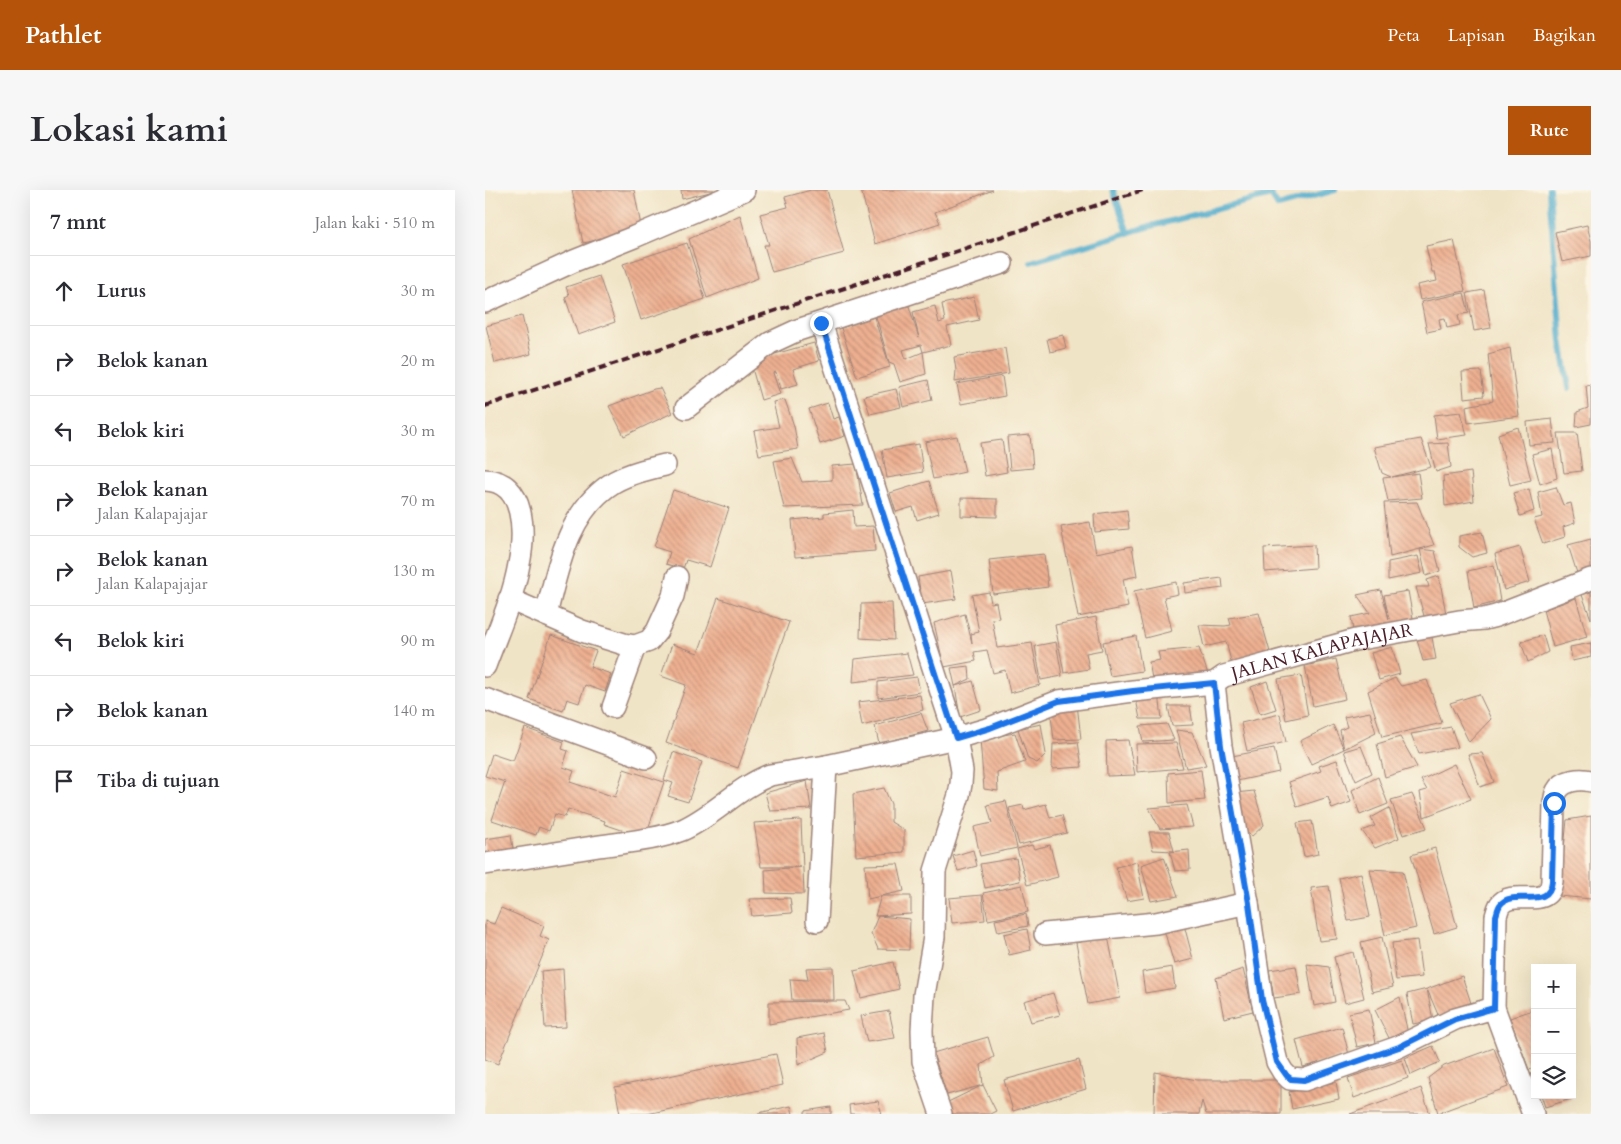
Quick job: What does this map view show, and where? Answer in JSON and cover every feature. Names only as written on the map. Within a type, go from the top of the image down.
[{"type":"street","points":[[485,302],[573,261],[634,237],[739,191]]},
{"type":"street","points":[[686,408],[770,343],[798,330],[1002,263]]},
{"type":"street","points":[[821,323],[956,738],[962,771],[959,795],[935,871],[934,938],[924,996],[923,1060],[941,1114]]},
{"type":"street","points":[[546,615],[566,546],[575,522],[586,506],[600,492],[614,482],[643,470],[665,465]]},
{"type":"street","points":[[485,480],[501,482],[515,495],[521,522],[522,545],[519,565],[509,599],[485,666]]},
{"type":"street","points":[[509,599],[582,631],[635,646],[649,641],[657,631],[673,596],[677,578]]},
{"type":"street","name":"JALAN KALAPAJAJAR","points":[[1494,1008],[1455,1019],[1399,1047],[1301,1081],[1287,1076],[1277,1062],[1262,1000],[1249,903],[1221,746],[1214,683],[1230,674],[1331,645],[1496,616],[1591,580]]},
{"type":"street","points":[[613,708],[635,646]]},
{"type":"street","points":[[485,864],[644,840],[682,830],[761,778],[777,773],[825,766],[956,738],[990,728],[1059,701],[1214,683]]},
{"type":"street","points":[[485,699],[646,758]]},
{"type":"street","points":[[817,921],[825,766]]},
{"type":"street","points":[[1533,1114],[1494,1008],[1496,916],[1501,903],[1507,900],[1541,897],[1550,891],[1556,792],[1563,784],[1573,781],[1591,781]]},
{"type":"street","points":[[1045,934],[1156,923],[1249,903]]},
{"type":"building","points":[[572,190],[634,190],[642,231],[583,243]]},
{"type":"building","points":[[681,190],[714,190],[714,191],[682,199]]},
{"type":"building","points":[[811,190],[827,190],[844,253],[772,272],[764,245],[769,245],[760,214],[788,207],[785,197]]},
{"type":"building","points":[[861,190],[993,190],[935,212],[940,223],[875,244]]},
{"type":"building","points":[[740,215],[758,278],[707,298],[689,239]]},
{"type":"building","points":[[1587,225],[1591,241],[1591,256],[1562,262],[1555,232]]},
{"type":"building","points":[[1454,240],[1465,291],[1420,300],[1417,285],[1437,281],[1435,272],[1432,272],[1426,246]]},
{"type":"building","points":[[687,243],[705,299],[641,320],[623,264]]},
{"type":"building","points":[[599,276],[615,322],[578,335],[565,297],[569,295],[566,287]]},
{"type":"building","points":[[1484,290],[1491,328],[1474,331],[1467,293]]},
{"type":"building","points":[[1464,293],[1469,313],[1458,315],[1460,325],[1447,328],[1445,318],[1439,319],[1441,329],[1427,332],[1421,302]]},
{"type":"building","points":[[974,297],[979,320],[947,327],[951,345],[923,352],[926,374],[900,382],[894,364],[889,362],[875,313],[908,303],[919,338],[913,312],[935,306],[939,323],[945,321],[942,304]],"holes":[[[921,345],[923,352],[906,359],[903,350]]]},
{"type":"building","points":[[522,316],[531,354],[495,363],[486,326]]},
{"type":"building","points":[[874,317],[890,367],[857,377],[841,328]]},
{"type":"building","points":[[1063,335],[1066,348],[1050,352],[1047,339]]},
{"type":"building","points":[[814,343],[819,361],[793,369],[798,384],[781,389],[776,372],[773,373],[780,394],[761,400],[750,361]]},
{"type":"building","points":[[1005,348],[1009,373],[955,382],[954,357]]},
{"type":"building","points":[[1510,348],[1519,416],[1468,423],[1466,406],[1493,401],[1488,354]]},
{"type":"building","points":[[1481,371],[1484,396],[1464,398],[1462,372]]},
{"type":"building","points":[[1002,376],[1005,396],[961,404],[957,384]]},
{"type":"building","points":[[928,380],[932,400],[903,407],[899,387]]},
{"type":"building","points":[[1591,384],[1591,424],[1576,427],[1577,412],[1588,408],[1586,385]]},
{"type":"building","points":[[660,388],[672,413],[624,436],[609,406]]},
{"type":"building","points":[[896,389],[901,407],[870,414],[864,396]]},
{"type":"building","points":[[785,400],[794,426],[798,449],[759,455],[754,431],[779,427],[773,402]]},
{"type":"building","points":[[828,403],[833,419],[839,417],[845,436],[820,444],[809,409]]},
{"type":"building","points":[[1461,412],[1467,435],[1437,439],[1434,415]]},
{"type":"building","points":[[1552,419],[1555,443],[1529,445],[1527,422]]},
{"type":"building","points":[[1518,427],[1531,480],[1510,485],[1498,434]]},
{"type":"building","points":[[1558,433],[1577,433],[1582,471],[1564,473]]},
{"type":"building","points":[[1030,435],[1033,468],[1010,470],[1007,437]]},
{"type":"building","points":[[957,436],[965,472],[933,479],[925,442]]},
{"type":"building","points":[[1421,439],[1431,467],[1392,477],[1418,473],[1422,498],[1388,501],[1383,478],[1391,477],[1382,473],[1374,447]]},
{"type":"building","points":[[1002,440],[1007,472],[985,476],[980,443]]},
{"type":"building","points":[[1448,443],[1451,467],[1436,472],[1429,444]]},
{"type":"building","points":[[919,444],[923,472],[887,478],[882,450]]},
{"type":"building","points":[[1552,449],[1557,478],[1540,484],[1532,454]]},
{"type":"building","points":[[792,458],[802,482],[832,480],[832,466],[856,464],[863,505],[784,508],[774,461]]},
{"type":"building","points":[[1471,472],[1474,501],[1445,506],[1443,476]]},
{"type":"building","points":[[929,481],[939,513],[917,520],[913,507],[896,512],[890,493]]},
{"type":"building","points":[[1556,487],[1563,505],[1571,503],[1575,523],[1563,527],[1565,537],[1543,544],[1534,519],[1542,517],[1538,492]]},
{"type":"building","points":[[1529,489],[1534,511],[1520,516],[1513,493]]},
{"type":"building","points":[[673,490],[729,508],[710,567],[686,560],[683,569],[666,564],[670,552],[654,547]]},
{"type":"building","points":[[961,498],[997,499],[997,517],[961,516]]},
{"type":"building","points":[[1417,502],[1434,545],[1390,557],[1384,503]]},
{"type":"building","points":[[853,510],[854,527],[873,526],[875,551],[795,557],[792,520],[824,517],[824,513]]},
{"type":"building","points":[[1127,510],[1129,529],[1095,532],[1094,514]]},
{"type":"building","points":[[1090,522],[1096,553],[1132,546],[1137,576],[1123,579],[1128,607],[1078,617],[1061,527]]},
{"type":"building","points":[[1482,532],[1487,553],[1472,557],[1459,547],[1459,536]]},
{"type":"building","points":[[1591,539],[1591,568],[1577,573],[1568,545]]},
{"type":"building","points":[[1314,545],[1315,568],[1265,572],[1264,548]]},
{"type":"building","points":[[1520,547],[1530,582],[1504,590],[1495,554]]},
{"type":"building","points":[[1420,549],[1435,551],[1440,571],[1426,576]]},
{"type":"building","points":[[1044,554],[1048,587],[993,594],[989,560]]},
{"type":"building","points":[[1418,556],[1422,573],[1388,580],[1388,562]]},
{"type":"building","points":[[1494,565],[1500,601],[1474,608],[1468,571]]},
{"type":"building","points":[[951,571],[956,599],[922,604],[918,577]]},
{"type":"building","points":[[1439,576],[1447,619],[1426,623],[1416,587],[1429,587],[1427,580]]},
{"type":"building","points":[[1222,578],[1223,588],[1185,593],[1184,583]]},
{"type":"building","points":[[1176,582],[1178,594],[1164,597],[1172,631],[1145,638],[1134,591]]},
{"type":"building","points":[[1381,590],[1389,619],[1384,595],[1408,591],[1414,624],[1354,637],[1351,617],[1370,613],[1357,595]]},
{"type":"building","points":[[989,592],[991,603],[996,602],[999,618],[992,619],[997,648],[1032,643],[1040,685],[1010,693],[1005,670],[993,673],[987,650],[974,652],[976,661],[944,667],[934,623],[965,614],[972,643],[971,634],[979,632],[972,595]]},
{"type":"building","points":[[1591,592],[1591,619],[1582,595]]},
{"type":"building","points":[[718,598],[789,622],[738,768],[666,743],[686,685],[661,676],[672,644],[698,653]]},
{"type":"building","points":[[1576,598],[1587,637],[1553,647],[1543,610]]},
{"type":"building","points":[[892,603],[894,640],[860,638],[861,604]]},
{"type":"building","points":[[1259,613],[1270,652],[1232,665],[1226,642],[1204,647],[1199,625],[1231,625],[1229,618]]},
{"type":"building","points":[[1096,617],[1102,650],[1086,653],[1089,669],[1064,673],[1055,625]]},
{"type":"building","points":[[1431,632],[1436,659],[1423,661],[1416,636]]},
{"type":"building","points":[[551,635],[596,651],[590,667],[611,674],[605,692],[585,685],[579,703],[567,699],[563,711],[529,699]]},
{"type":"building","points":[[1543,635],[1548,652],[1528,662],[1521,642]]},
{"type":"building","points":[[1136,636],[1142,671],[1110,676],[1103,642]]},
{"type":"building","points":[[1056,642],[1062,676],[1041,680],[1035,646]]},
{"type":"building","points":[[1591,643],[1591,657],[1572,661],[1570,647]]},
{"type":"building","points":[[1392,647],[1400,674],[1379,680],[1371,653]]},
{"type":"building","points":[[1199,648],[1210,680],[1153,684],[1149,662],[1160,660],[1158,652]]},
{"type":"building","points":[[907,653],[913,675],[853,682],[855,659]]},
{"type":"building","points":[[1336,659],[1345,699],[1313,706],[1305,666]]},
{"type":"building","points":[[969,666],[970,679],[955,686],[951,668]]},
{"type":"building","points":[[1301,675],[1308,715],[1286,720],[1278,679]]},
{"type":"building","points":[[917,677],[920,692],[878,698],[878,682]]},
{"type":"building","points":[[1395,678],[1401,686],[1427,680],[1442,723],[1382,737],[1368,691]]},
{"type":"building","points":[[973,681],[981,710],[960,717],[955,686]]},
{"type":"building","points":[[1267,681],[1276,709],[1260,714],[1251,687]]},
{"type":"building","points":[[1159,693],[1162,719],[1140,719],[1135,694]]},
{"type":"building","points":[[1479,694],[1491,719],[1469,742],[1450,703]]},
{"type":"building","points":[[920,695],[923,710],[862,726],[858,702]]},
{"type":"building","points":[[1077,704],[1081,739],[1054,740],[1050,708]]},
{"type":"building","points":[[1168,706],[1190,706],[1193,725],[1172,726]]},
{"type":"building","points":[[1370,712],[1376,733],[1344,749],[1340,730],[1347,727],[1344,717]]},
{"type":"building","points":[[921,713],[928,731],[879,744],[875,726]]},
{"type":"building","points":[[1280,714],[1286,742],[1247,751],[1241,723]]},
{"type":"building","points":[[1041,724],[1046,754],[1037,763],[1028,759],[1018,729]]},
{"type":"building","points":[[1167,724],[1174,740],[1143,742],[1140,726]]},
{"type":"building","points":[[1333,725],[1344,749],[1311,764],[1300,741]]},
{"type":"building","points":[[1451,727],[1458,747],[1419,754],[1411,734]]},
{"type":"building","points":[[525,728],[564,742],[562,749],[568,751],[563,767],[574,771],[570,782],[615,797],[624,769],[664,782],[645,838],[604,824],[605,821],[568,809],[565,817],[555,814],[549,831],[539,827],[536,835],[492,820],[505,782],[485,776],[492,754],[513,761]]},
{"type":"building","points":[[1176,730],[1192,732],[1206,765],[1186,768]]},
{"type":"building","points":[[1015,733],[1025,762],[997,772],[998,791],[984,789],[980,739]]},
{"type":"building","points":[[1400,737],[1417,767],[1385,777],[1377,744]]},
{"type":"building","points":[[1128,740],[1135,775],[1107,776],[1106,741]]},
{"type":"building","points":[[1078,742],[1082,767],[1052,769],[1053,744]]},
{"type":"building","points":[[1176,743],[1183,768],[1137,772],[1136,744]]},
{"type":"building","points":[[1361,746],[1372,773],[1356,781],[1344,751]]},
{"type":"building","points":[[1274,748],[1279,772],[1232,782],[1227,757]]},
{"type":"building","points":[[673,752],[702,762],[688,802],[668,796],[673,783],[664,780]]},
{"type":"building","points":[[1482,753],[1494,782],[1480,787],[1468,754]]},
{"type":"building","points":[[1337,760],[1351,802],[1332,809],[1328,797],[1297,807],[1289,782],[1321,771],[1319,766]]},
{"type":"building","points":[[1454,764],[1471,799],[1424,817],[1420,792],[1427,790],[1421,780]]},
{"type":"building","points":[[1201,770],[1205,800],[1169,803],[1168,773]]},
{"type":"building","points":[[1378,777],[1388,804],[1360,815],[1352,790]]},
{"type":"building","points":[[807,781],[811,809],[770,811],[765,793]]},
{"type":"building","points":[[884,788],[891,804],[891,822],[904,830],[904,852],[856,856],[853,794]]},
{"type":"building","points":[[1254,791],[1264,825],[1252,836],[1240,829],[1235,793]]},
{"type":"building","points":[[1412,794],[1427,828],[1403,835],[1391,800]]},
{"type":"building","points":[[1006,801],[1017,848],[980,856],[974,827],[992,823],[987,805]]},
{"type":"building","points":[[1046,804],[1050,818],[1062,815],[1067,833],[1019,845],[1009,808],[1023,805],[1024,810]]},
{"type":"building","points":[[1187,805],[1193,827],[1160,829],[1149,808]]},
{"type":"building","points":[[1389,808],[1399,838],[1375,848],[1362,831],[1375,826],[1371,818]]},
{"type":"building","points":[[1591,816],[1591,899],[1559,896],[1567,820]]},
{"type":"building","points":[[801,820],[804,894],[766,893],[765,870],[800,867],[761,867],[754,823]]},
{"type":"building","points":[[1312,821],[1318,854],[1304,857],[1297,823]]},
{"type":"building","points":[[1149,832],[1169,832],[1174,851],[1153,850]]},
{"type":"building","points":[[511,835],[514,855],[485,859],[485,839]]},
{"type":"building","points":[[1032,845],[1034,849],[1050,845],[1058,877],[1027,885],[1017,849]]},
{"type":"building","points":[[1435,848],[1457,927],[1434,934],[1411,855]]},
{"type":"building","points":[[973,850],[977,866],[958,871],[953,856]]},
{"type":"building","points":[[1189,850],[1190,870],[1175,871],[1170,852]]},
{"type":"building","points":[[1164,857],[1178,896],[1151,901],[1141,865]]},
{"type":"building","points":[[1016,858],[1020,881],[985,888],[980,864]]},
{"type":"building","points":[[1137,862],[1144,898],[1127,901],[1116,867]]},
{"type":"building","points":[[898,864],[904,891],[868,899],[865,865]]},
{"type":"building","points":[[1370,869],[1403,871],[1416,928],[1385,935]]},
{"type":"building","points":[[1361,873],[1370,917],[1348,921],[1339,878]]},
{"type":"building","points":[[1022,885],[1028,912],[988,920],[983,893]]},
{"type":"building","points":[[1329,886],[1337,939],[1319,941],[1311,888]]},
{"type":"building","points":[[982,895],[985,920],[952,923],[949,898]]},
{"type":"building","points":[[881,896],[911,896],[911,914],[875,916]]},
{"type":"building","points":[[790,898],[792,913],[752,916],[749,899]]},
{"type":"building","points":[[501,908],[544,926],[540,936],[549,940],[498,1064],[485,1059],[485,921],[494,924]]},
{"type":"building","points":[[1026,914],[1028,926],[998,932],[995,920]]},
{"type":"building","points":[[878,916],[910,919],[909,950],[878,949],[871,933]]},
{"type":"building","points":[[1184,925],[1193,959],[1174,964],[1164,930]]},
{"type":"building","points":[[1027,929],[1031,950],[1009,955],[1004,934]]},
{"type":"building","points":[[1108,936],[1120,998],[1088,1004],[1076,943]]},
{"type":"building","points":[[1382,937],[1393,987],[1372,992],[1361,942]]},
{"type":"building","points":[[1417,940],[1422,977],[1396,980],[1392,943]]},
{"type":"building","points":[[1353,952],[1364,998],[1345,1003],[1334,957]]},
{"type":"building","points":[[893,962],[899,989],[861,998],[854,971]]},
{"type":"building","points":[[1307,964],[1329,967],[1335,1002],[1314,1006]]},
{"type":"building","points":[[1296,966],[1301,994],[1274,998],[1269,970]]},
{"type":"building","points":[[833,967],[834,1000],[792,1000],[790,979],[808,980],[806,968]]},
{"type":"building","points":[[1172,967],[1175,988],[1145,993],[1142,972]]},
{"type":"building","points":[[563,969],[566,1027],[545,1028],[541,971]]},
{"type":"building","points":[[1243,969],[1253,1011],[1224,1018],[1216,978]]},
{"type":"building","points":[[1462,976],[1472,1006],[1439,1017],[1427,989]]},
{"type":"building","points":[[1427,989],[1433,1020],[1413,1024],[1407,994]]},
{"type":"building","points":[[1053,993],[1060,1015],[1031,1022],[1024,1001]]},
{"type":"building","points":[[1400,997],[1408,1034],[1391,1042],[1375,1010]]},
{"type":"building","points":[[845,1001],[849,1010],[769,1024],[769,1002]]},
{"type":"building","points":[[1369,1009],[1376,1043],[1357,1047],[1349,1013]]},
{"type":"building","points":[[1531,1010],[1531,1069],[1529,1070],[1510,1018]]},
{"type":"building","points":[[889,1011],[895,1038],[867,1042],[861,1016]]},
{"type":"building","points":[[1342,1027],[1349,1055],[1303,1067],[1296,1040]]},
{"type":"building","points":[[824,1033],[828,1052],[798,1065],[797,1038]]},
{"type":"building","points":[[988,1037],[994,1057],[981,1065],[983,1085],[947,1095],[933,1053]]},
{"type":"building","points":[[1433,1046],[1440,1062],[1411,1075],[1405,1058]]},
{"type":"building","points":[[1494,1048],[1508,1087],[1438,1113],[1428,1078],[1444,1066]]},
{"type":"building","points":[[776,1054],[783,1085],[647,1114],[620,1114],[615,1087]]},
{"type":"building","points":[[1079,1060],[1086,1089],[1013,1111],[1004,1080]]},
{"type":"building","points":[[1402,1060],[1408,1078],[1354,1098],[1348,1078]]},
{"type":"building","points":[[1155,1072],[1197,1080],[1281,1080],[1281,1114],[1206,1114],[1202,1101],[1199,1114],[1154,1114]]},
{"type":"building","points":[[1336,1082],[1339,1099],[1292,1109],[1289,1092]]},
{"type":"building","points":[[983,1085],[996,1111],[990,1114],[951,1114],[946,1103]]},
{"type":"building","points":[[1421,1088],[1430,1114],[1350,1114]]},
{"type":"building","points":[[1542,1099],[1571,1099],[1545,1107]]},
{"type":"building","points":[[878,1101],[882,1114],[850,1114],[849,1105]]},
{"type":"building","points":[[791,1106],[793,1114],[758,1114],[758,1113]]},
{"type":"building","points":[[831,1107],[831,1114],[805,1114],[805,1111]]},
{"type":"waterway","points":[[1113,190],[1128,233]]},
{"type":"waterway","points":[[1031,262],[1140,229],[1271,195],[1278,206],[1335,190]]},
{"type":"waterway","points":[[1549,190],[1561,340],[1569,388]]},
{"type":"railway","points":[[485,406],[1143,190]]},
{"type":"route","points":[[821,323],[956,738],[990,728],[1059,701],[1214,683],[1221,746],[1249,903],[1262,1000],[1277,1062],[1291,1079],[1301,1081],[1399,1047],[1455,1019],[1494,1008],[1496,916],[1498,908],[1501,903],[1513,898],[1541,897],[1550,891],[1552,887],[1554,803]]}]
